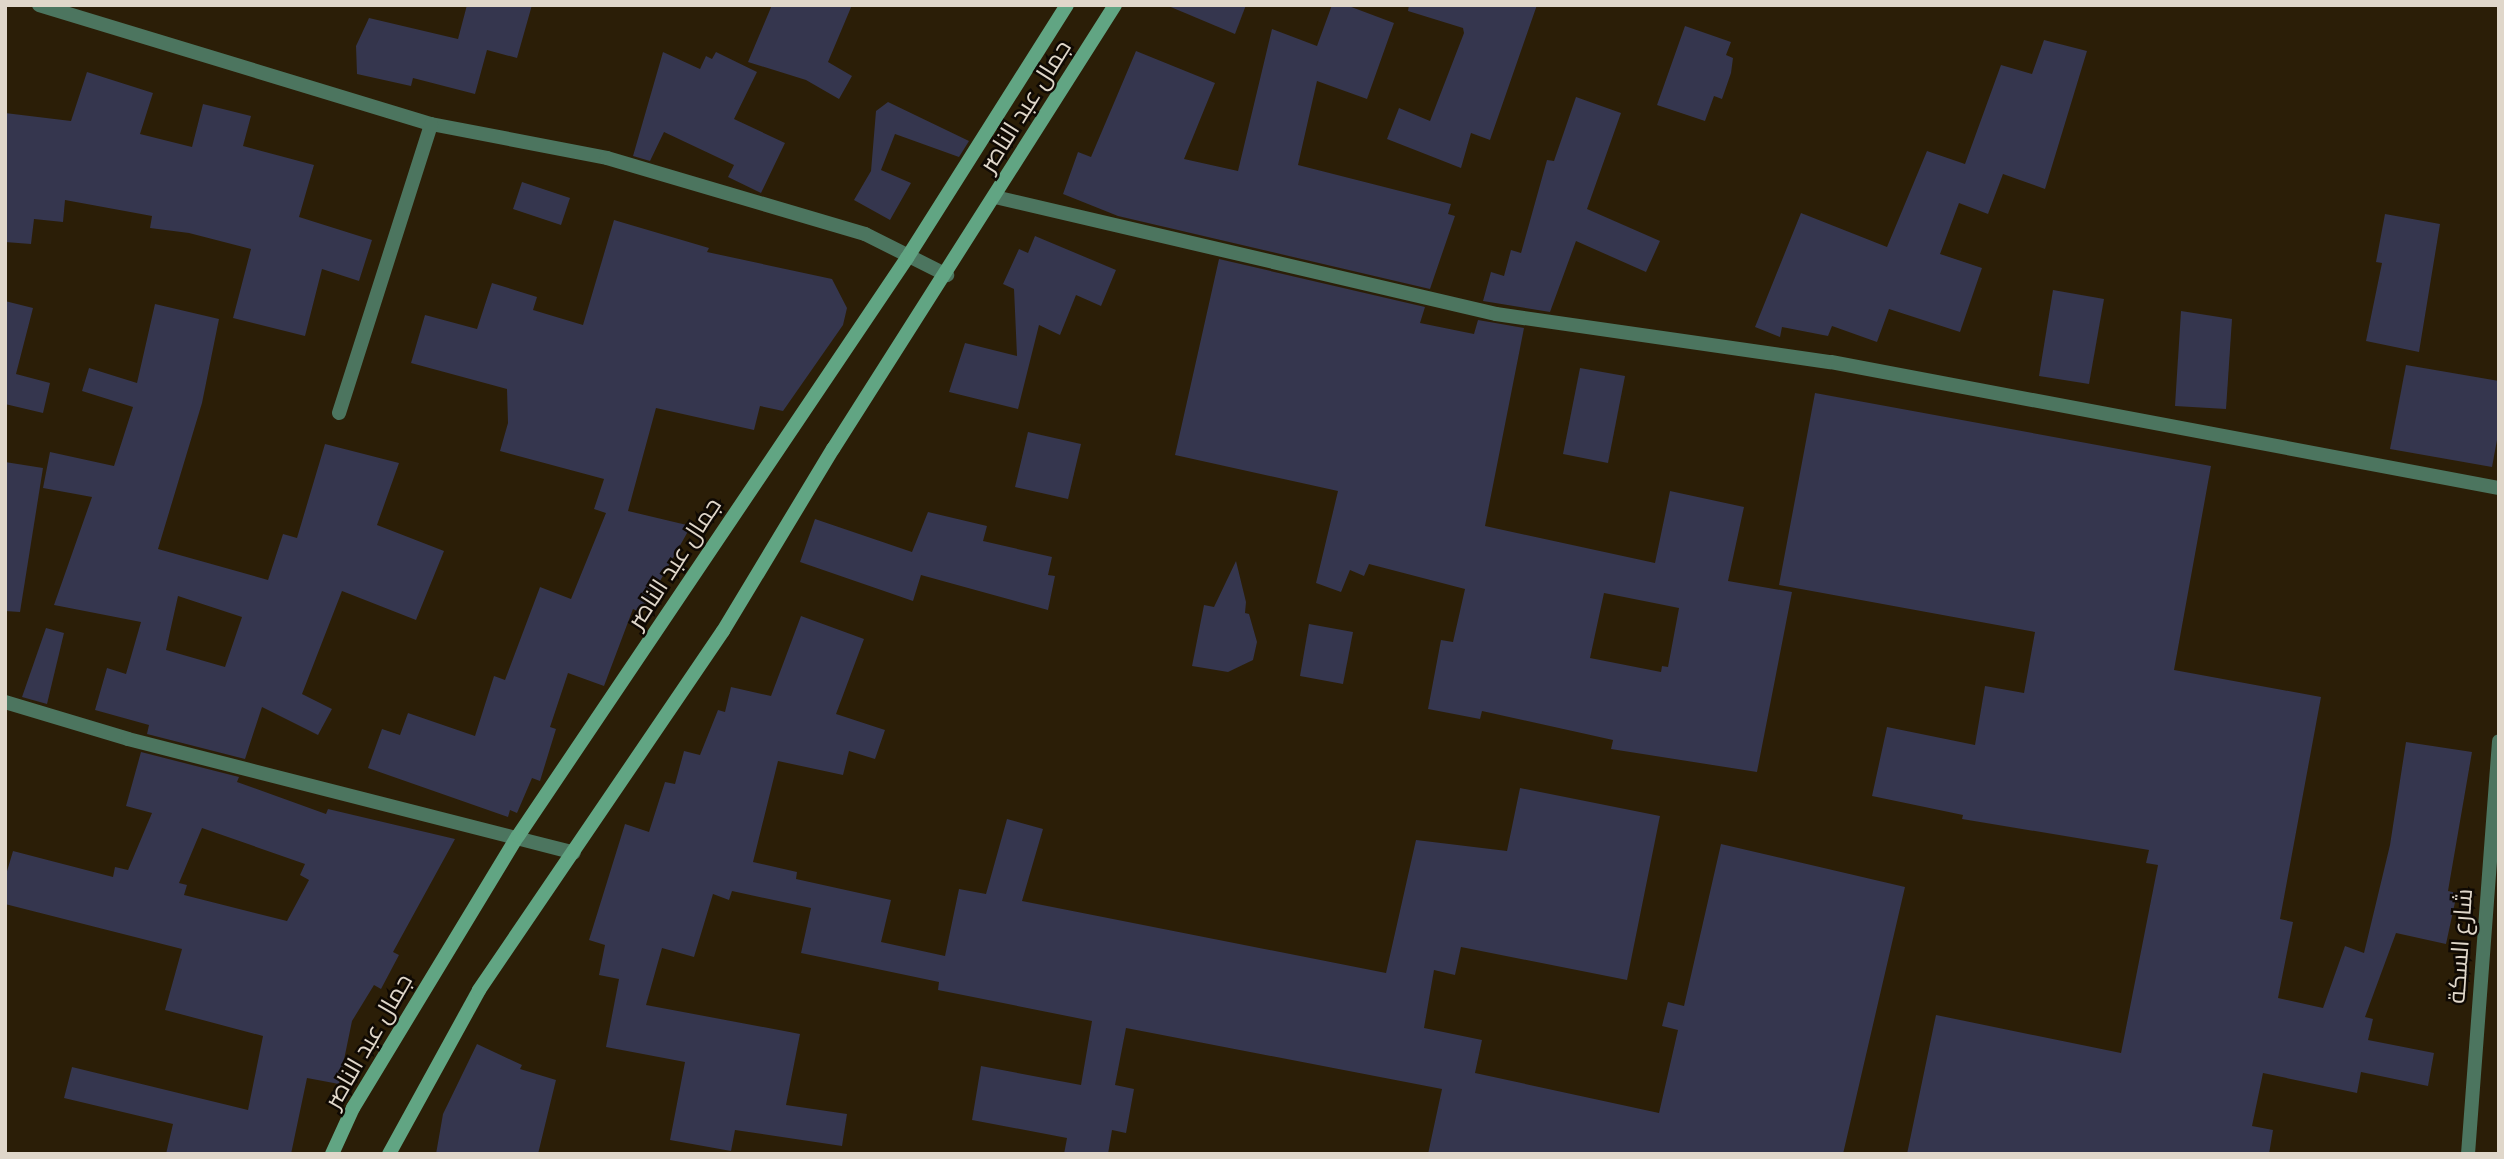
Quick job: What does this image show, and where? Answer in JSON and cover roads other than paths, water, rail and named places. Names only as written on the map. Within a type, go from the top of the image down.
[{"type":"main road","name":"جمال عبد الناصر","points":[[332,1154],[360,1097],[518,836],[907,258],[1068,5]]},
{"type":"main road","name":"جمال عبد الناصر","points":[[389,1154],[479,990],[723,631],[833,449],[947,275],[1115,5]]},
{"type":"street","points":[[38,5],[431,124],[607,158],[865,234],[907,258],[947,275]]},
{"type":"street","points":[[339,413],[431,124]]},
{"type":"street","points":[[995,197],[1496,314],[1831,362],[2499,488]]},
{"type":"street","points":[[5,702],[128,740],[518,836],[574,853]]},
{"type":"street","name":"شارع السكة","points":[[2468,1154],[2499,741]]}]
